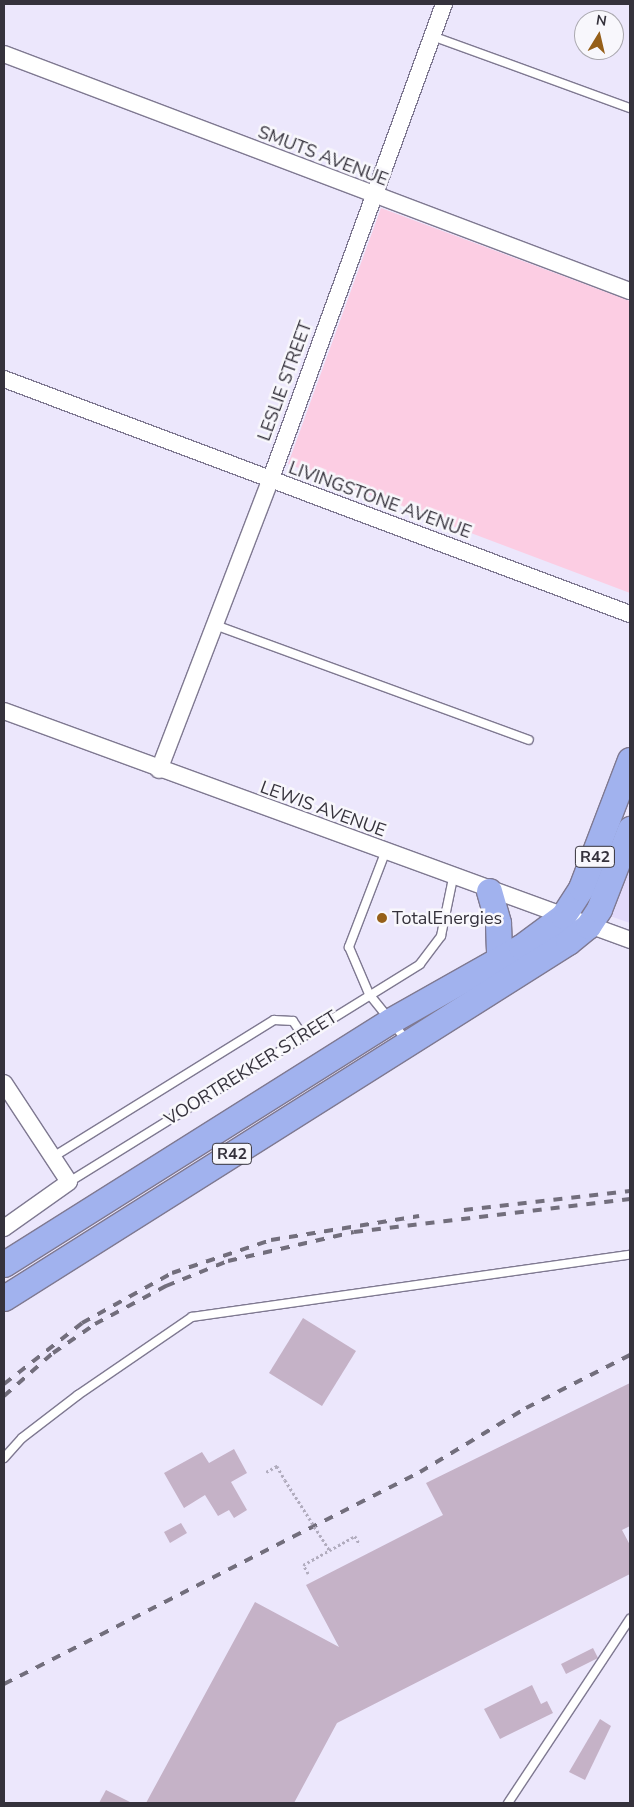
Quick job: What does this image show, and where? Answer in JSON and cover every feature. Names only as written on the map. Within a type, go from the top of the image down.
[{"type":"main road","name":"R42","points":[[4,1264],[390,1022],[499,960],[563,916],[581,888],[630,760]]},
{"type":"main road","name":"R42","points":[[4,1298],[548,956],[588,926],[604,900],[630,829]]},
{"type":"main road","points":[[490,891],[498,923],[499,960]]},
{"type":"main road","points":[[120,1190],[135,1215]]},
{"type":"street","name":"LESLIE STREET","points":[[159,770],[270,481],[372,196],[444,4]]},
{"type":"street","name":"SMUTS AVENUE","points":[[4,54],[372,196],[630,290]]},
{"type":"street","name":"LIVINGSTONE AVENUE","points":[[4,378],[270,481],[630,614]]},
{"type":"street","name":"LEWIS AVENUE","points":[[4,711],[453,878],[630,940]]},
{"type":"street","points":[[4,1083],[69,1182]]},
{"type":"street","name":"VOORTREKKER STREET","points":[[4,1228],[69,1182]]},
{"type":"lane","points":[[432,36],[630,108]]},
{"type":"lane","points":[[215,625],[528,740]]},
{"type":"lane","points":[[385,853],[349,947],[370,994],[390,1022],[409,1042]]},
{"type":"lane","name":"VOORTREKKER STREET","points":[[69,1182],[420,964],[436,947],[445,923],[453,878]]},
{"type":"lane","points":[[53,1157],[274,1020],[293,1021],[303,1036]]},
{"type":"lane","points":[[4,1458],[78,1395],[192,1317],[630,1255]]},
{"type":"lane","points":[[508,1803],[630,1619]]},
{"type":"path","points":[[266,1472],[277,1466],[330,1551]]},
{"type":"path","points":[[308,1574],[303,1565],[354,1536],[360,1545]]},
{"type":"shaded area","points":[[381,208],[630,301],[630,593],[288,464]]},
{"type":"shaded area","points":[[630,853],[630,923],[607,915]]},
{"type":"building","points":[[303,1318],[356,1351],[322,1406],[269,1373]]},
{"type":"building","points":[[630,1383],[630,1526],[622,1530],[630,1545],[630,1574],[337,1723],[294,1803],[146,1803],[255,1602],[339,1647],[306,1585],[443,1515],[426,1483]]},
{"type":"building","points":[[234,1449],[247,1473],[231,1482],[247,1510],[234,1518],[229,1510],[218,1516],[205,1495],[184,1508],[164,1473],[202,1452],[209,1463]]},
{"type":"building","points":[[181,1523],[187,1533],[170,1543],[164,1532]]},
{"type":"building","points":[[593,1648],[598,1658],[566,1674],[561,1664]]},
{"type":"building","points":[[532,1685],[541,1704],[547,1701],[553,1713],[500,1739],[484,1709]]},
{"type":"building","points":[[600,1719],[611,1726],[585,1780],[569,1772]]},
{"type":"building","points":[[106,1790],[132,1803],[99,1803]]},
{"type":"railway","points":[[464,1210],[630,1191]]},
{"type":"railway","points":[[4,1396],[53,1353],[95,1324],[166,1286],[228,1261],[354,1232],[630,1199]]},
{"type":"railway","points":[[4,1384],[82,1323],[172,1273],[271,1240],[419,1216]]},
{"type":"railway","points":[[4,1684],[420,1472],[526,1408],[630,1355]]},
{"type":"place","name":"TotalEnergies","points":[[382,918]]}]
